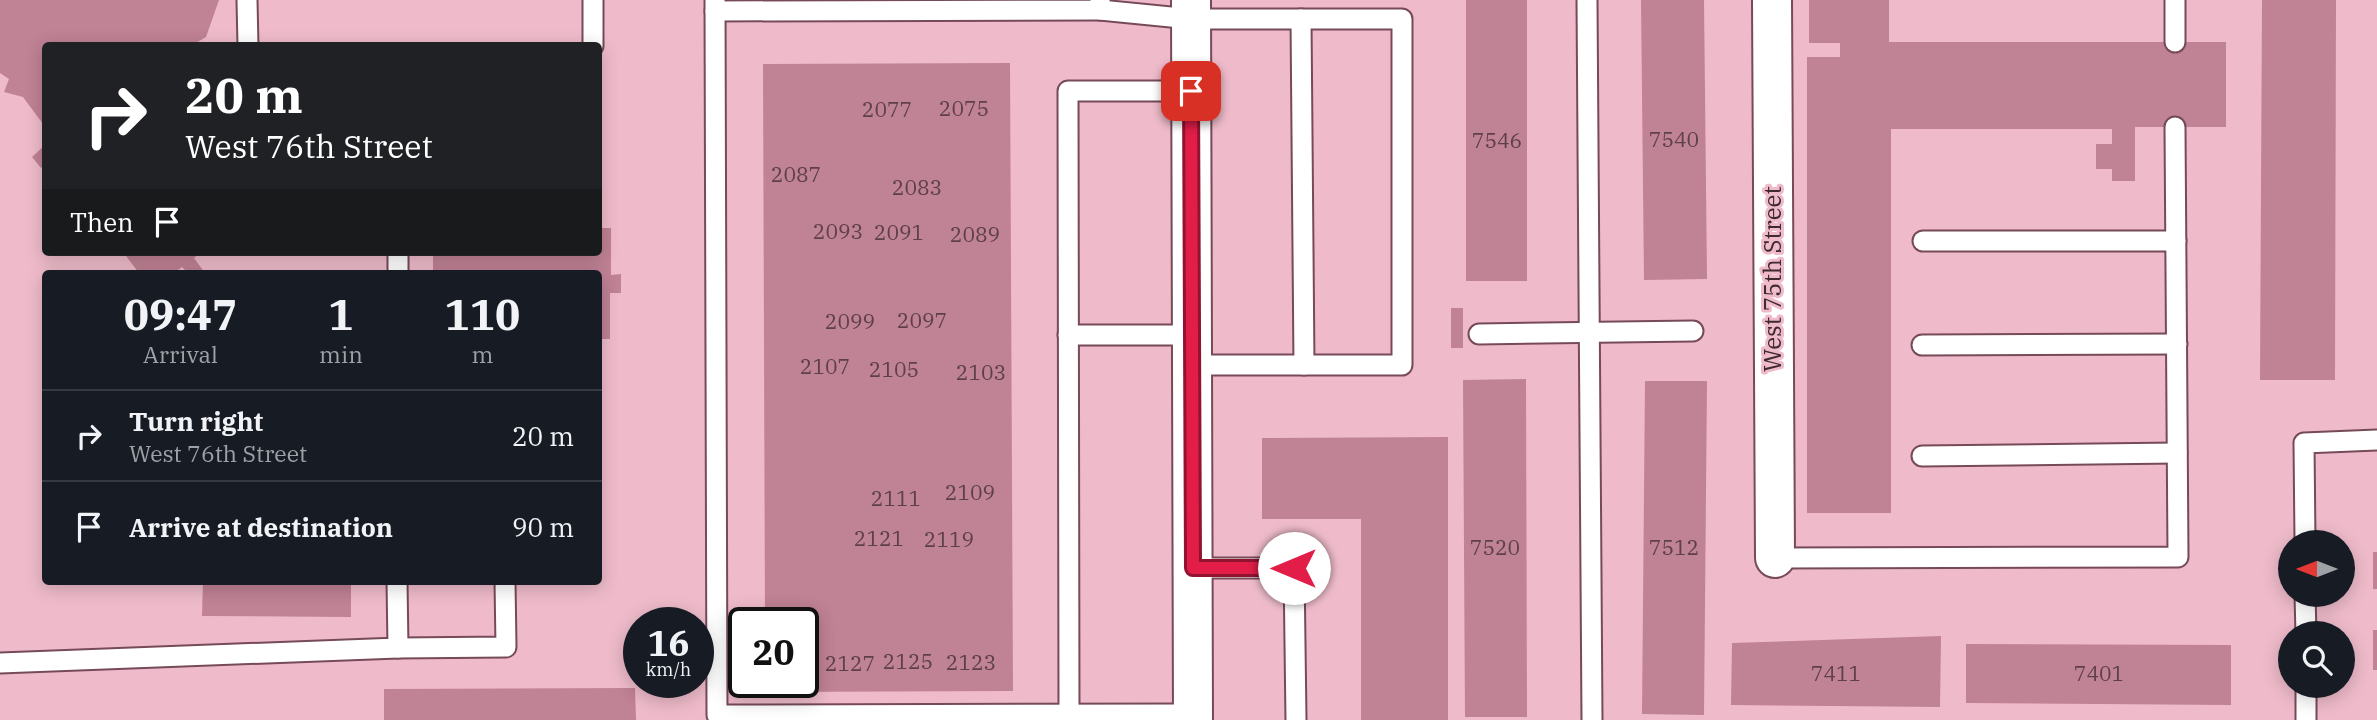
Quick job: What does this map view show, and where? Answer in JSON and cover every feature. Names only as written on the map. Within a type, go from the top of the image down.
[{"type":"street","name":"West 75th Street","points":[[1772,0],[1775,558]]},
{"type":"street","points":[[1191,10],[1193,717]]},
{"type":"lane","points":[[247,0],[248,42]]},
{"type":"lane","points":[[593,0],[593,42]]},
{"type":"lane","points":[[1587,0],[1592,720]]},
{"type":"lane","points":[[2175,0],[2175,42]]},
{"type":"lane","points":[[1069,335],[1304,365],[1402,365],[1402,19],[1301,19],[1100,5],[715,5],[717,715],[1069,714],[1193,717]]},
{"type":"lane","points":[[1301,19],[1304,365]]},
{"type":"lane","points":[[1069,714],[1068,91],[1191,91]]},
{"type":"lane","points":[[1775,558],[2178,557],[2175,127]]},
{"type":"lane","points":[[1923,241],[2176,241]]},
{"type":"lane","points":[[1479,334],[1693,331]]},
{"type":"lane","points":[[1922,345],[2177,344]]},
{"type":"lane","points":[[2305,530],[2304,443],[2377,440]]},
{"type":"lane","points":[[1922,456],[2177,453]]},
{"type":"lane","points":[[1193,568],[1294,568],[1296,720]]},
{"type":"lane","points":[[397,585],[398,648]]},
{"type":"lane","points":[[0,663],[398,648],[506,647],[505,585]]},
{"type":"lane","points":[[2306,698],[2306,720]]},
{"type":"building","points":[[0,0],[219,0],[206,37],[198,42],[42,42],[42,123],[23,97],[4,92],[9,79],[0,73]]},
{"type":"building","points":[[1466,0],[1527,0],[1527,281],[1466,281]]},
{"type":"building","points":[[1641,0],[1704,0],[1707,279],[1644,280]]},
{"type":"building","points":[[1809,0],[1889,0],[1889,42],[2226,42],[2226,127],[2135,127],[2135,181],[2112,181],[2112,169],[2096,169],[2096,144],[2112,144],[2112,129],[1891,129],[1891,513],[1807,513],[1807,57],[1840,57],[1840,43],[1809,43]]},
{"type":"building","points":[[2262,0],[2336,0],[2335,380],[2260,380]]},
{"type":"building","points":[[1010,63],[1013,691],[819,692],[819,607],[765,607],[763,64]]},
{"type":"building","points":[[42,148],[42,167],[41,168],[32,157]]},
{"type":"building","points":[[602,228],[611,228],[611,275],[621,274],[621,293],[610,293],[610,339],[602,339],[602,270],[433,270],[433,256],[602,256]]},
{"type":"building","points":[[126,256],[196,256],[194,258],[203,270],[185,270],[182,267],[178,270],[137,270]]},
{"type":"building","points":[[1451,308],[1463,308],[1463,348],[1451,348]]},
{"type":"building","points":[[1526,379],[1527,717],[1465,717],[1463,380]]},
{"type":"building","points":[[1645,381],[1707,381],[1704,715],[1642,714]]},
{"type":"building","points":[[1448,437],[1448,720],[1361,720],[1361,519],[1262,519],[1262,438]]},
{"type":"building","points":[[2373,552],[2377,552],[2377,589],[2373,589]]},
{"type":"building","points":[[203,585],[351,585],[351,617],[202,616]]},
{"type":"building","points":[[2373,630],[2377,630],[2377,670],[2373,670]]},
{"type":"building","points":[[1941,636],[1940,707],[1731,705],[1732,643]]},
{"type":"building","points":[[1966,644],[2231,645],[2231,705],[1966,703]]},
{"type":"building","points":[[623,688],[623,698],[635,698],[636,720],[384,720],[384,689]]},
{"type":"route","points":[[1191,91],[1193,568],[1294,568]]}]
